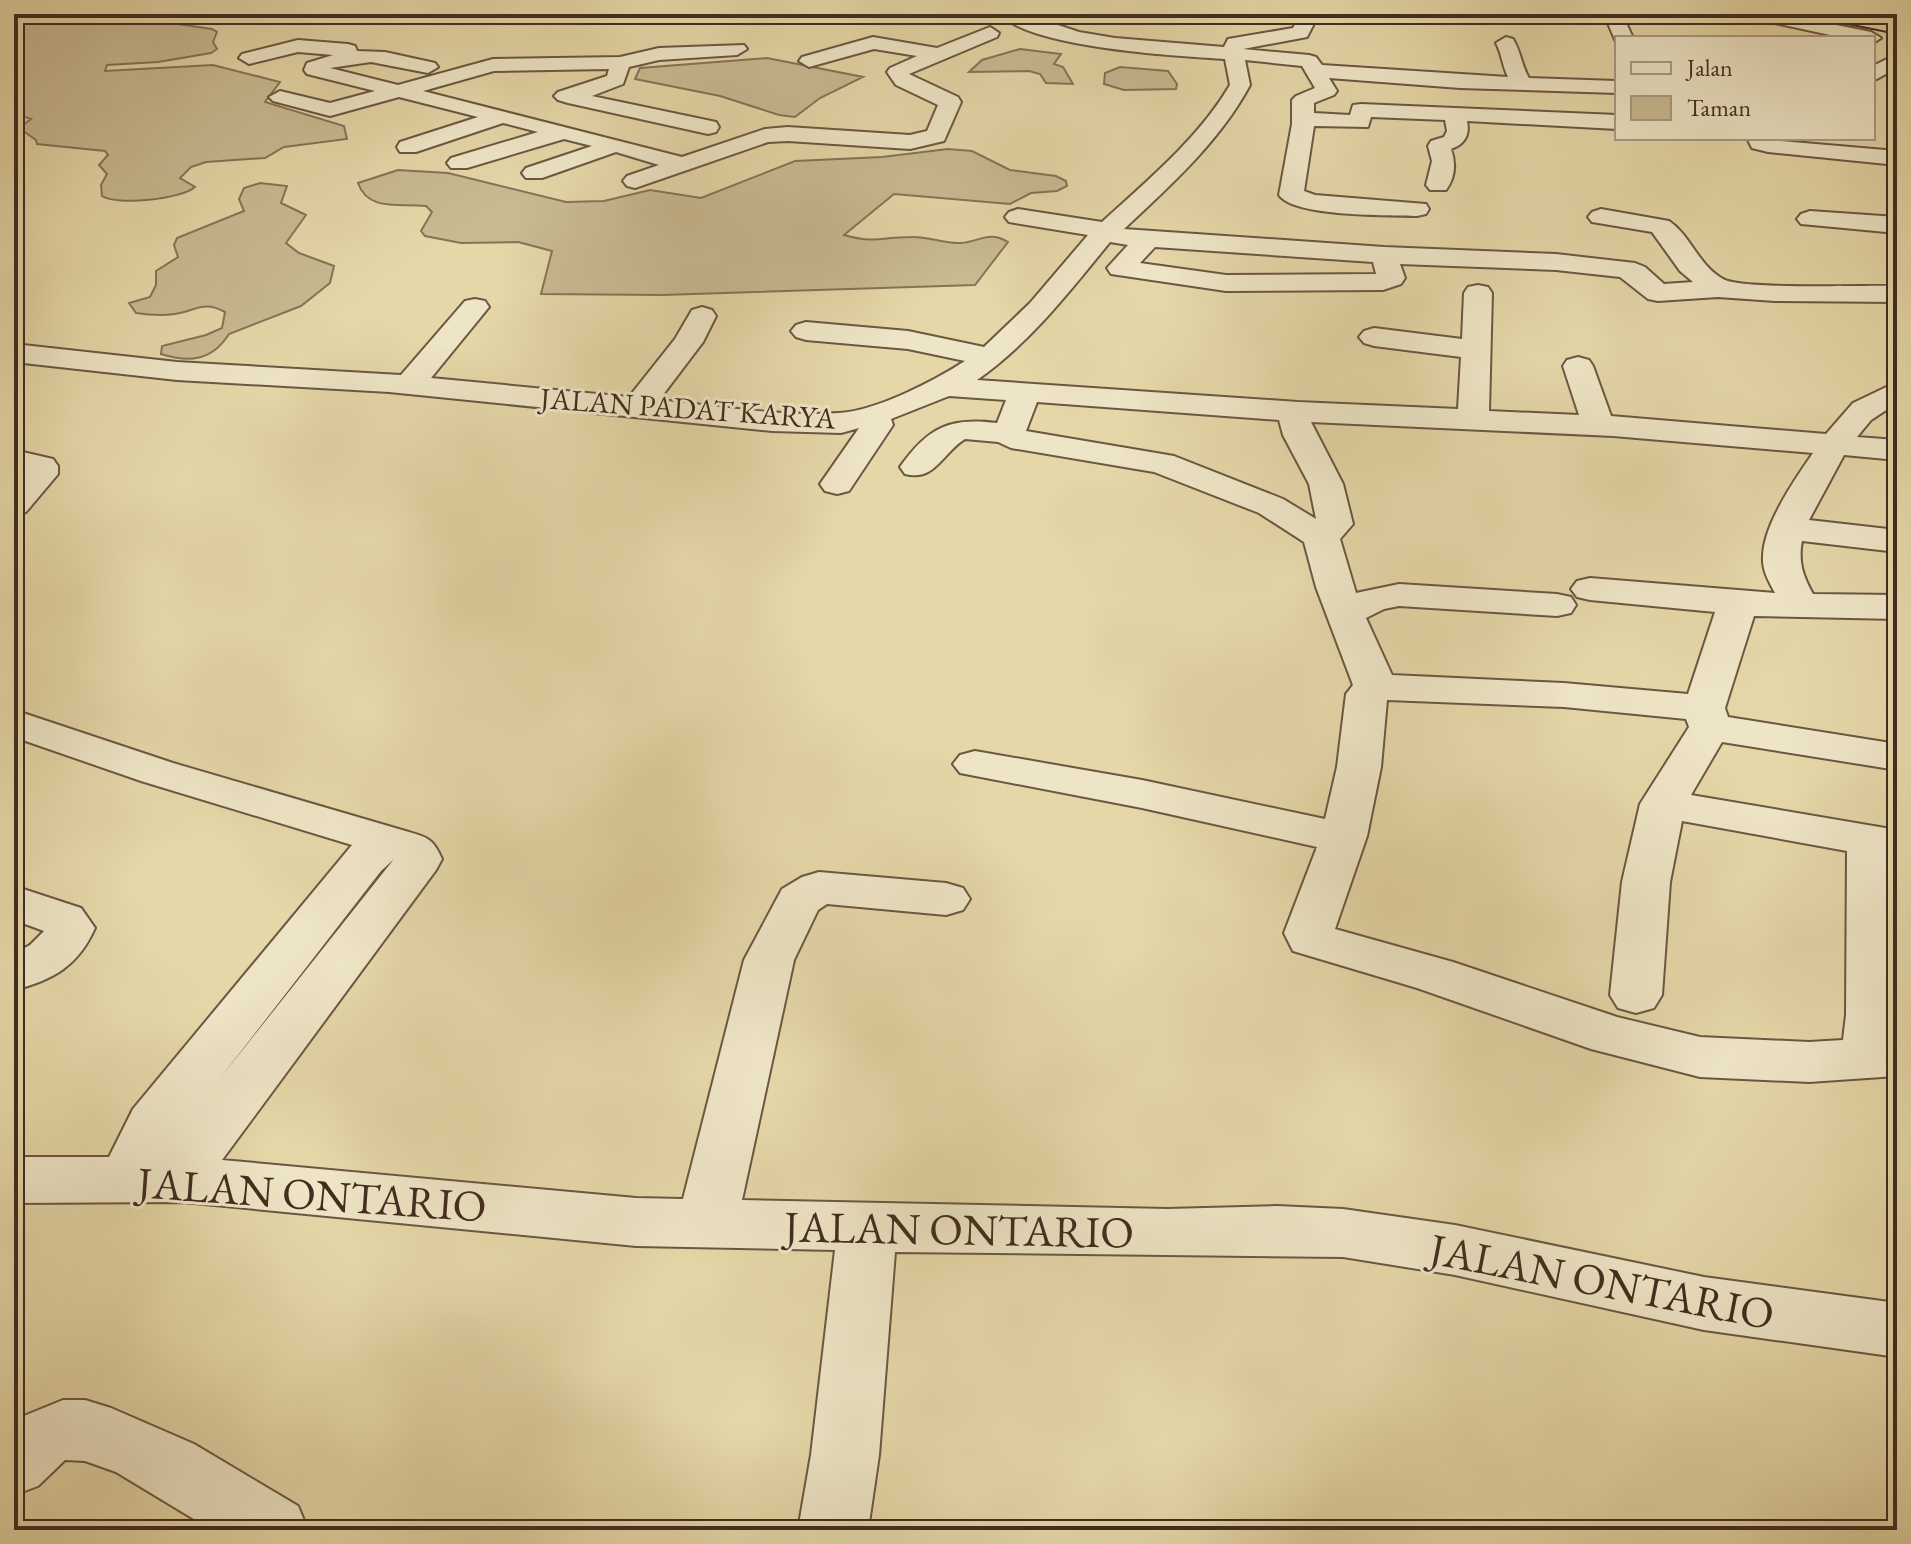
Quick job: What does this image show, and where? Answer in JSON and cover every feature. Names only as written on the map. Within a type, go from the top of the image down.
[{"type":"highway","points":[[1828,14],[1897,27]]},
{"type":"highway","points":[[1871,14],[1897,19]]},
{"type":"street","points":[[635,181],[775,135],[896,142],[930,139],[936,136],[950,102],[903,81],[897,72],[944,51],[963,47],[1016,18],[1102,41],[1233,39],[1300,33],[1310,14]]},
{"type":"street","points":[[1613,14],[1622,36]]},
{"type":"street","points":[[1756,14],[1862,36]]},
{"type":"street","points":[[1233,39],[1309,61],[1327,91],[1303,100],[1304,119],[1291,195],[1312,202],[1417,209]]},
{"type":"street","name":"JALAN PADAT KARYA","points":[[14,353],[177,371],[272,375],[639,406],[803,424],[841,423],[874,415],[946,387],[990,357],[1040,309],[1105,232],[1156,186],[1230,103],[1240,85],[1233,39]]},
{"type":"street","points":[[1875,41],[1890,54],[1875,73]]},
{"type":"street","points":[[486,43],[486,58],[490,65]]},
{"type":"street","points":[[809,61],[873,43],[944,51]]},
{"type":"street","points":[[1506,43],[1511,52],[1510,62],[1521,83]]},
{"type":"street","points":[[249,58],[309,45],[375,54],[428,67]]},
{"type":"street","points":[[280,97],[330,110],[490,65],[620,63],[659,54],[737,49]]},
{"type":"street","points":[[375,54],[341,58],[314,67],[314,70],[617,145],[684,165]]},
{"type":"street","points":[[517,86],[593,62]]},
{"type":"street","points":[[568,97],[616,80],[620,63]]},
{"type":"street","points":[[1315,71],[1460,82],[1615,87]]},
{"type":"street","points":[[542,91],[681,121],[709,118]]},
{"type":"street","points":[[459,163],[561,132],[665,95]]},
{"type":"street","points":[[406,117],[449,105]]},
{"type":"street","points":[[1304,119],[1359,122],[1361,110],[1615,122]]},
{"type":"street","points":[[1438,185],[1444,161],[1439,146],[1453,141],[1458,131],[1455,114]]},
{"type":"street","points":[[408,147],[500,117]]},
{"type":"street","points":[[1759,140],[1768,145],[1897,158]]},
{"type":"street","points":[[534,173],[617,145]]},
{"type":"street","points":[[1865,156],[1887,183]]},
{"type":"street","points":[[1862,207],[1897,209]]},
{"type":"street","points":[[1018,217],[1148,239],[1384,255],[1556,251],[1635,273],[1690,320]]},
{"type":"street","points":[[1601,217],[1660,226],[1667,231],[1689,265],[1718,289]]},
{"type":"street","points":[[1810,219],[1897,225]]},
{"type":"street","points":[[1120,268],[1148,239]]},
{"type":"street","points":[[1080,263],[1226,283],[1374,283],[1391,278],[1384,255]]},
{"type":"street","points":[[1658,293],[1718,289],[1897,294]]},
{"type":"street","points":[[1473,418],[1478,293]]},
{"type":"street","points":[[407,387],[475,307]]},
{"type":"street","points":[[639,406],[688,342],[702,316]]},
{"type":"street","points":[[806,331],[915,331],[990,357]]},
{"type":"street","points":[[409,336],[450,336]]},
{"type":"street","points":[[1374,337],[1477,350]]},
{"type":"street","points":[[1578,366],[1598,425]]},
{"type":"street","points":[[946,387],[1292,411],[1598,425],[1698,422],[1834,446],[1897,450]]},
{"type":"street","points":[[1800,606],[1780,558],[1790,529],[1834,446],[1863,411],[1897,391]]},
{"type":"street","points":[[1009,434],[1025,392]]},
{"type":"street","points":[[1292,411],[1299,435],[1326,484],[1335,524],[1321,537]]},
{"type":"street","points":[[837,484],[877,425],[874,415]]},
{"type":"street","points":[[917,467],[938,442],[954,430],[1009,434],[1011,438],[1162,463],[1271,506],[1321,537],[1328,571],[1345,615],[1369,660],[1374,687]]},
{"type":"street","points":[[14,460],[41,466],[41,474],[14,505]]},
{"type":"street","points":[[1790,529],[1897,541]]},
{"type":"street","points":[[1590,589],[1736,603],[1897,607]]},
{"type":"street","points":[[1345,615],[1356,606],[1383,596],[1399,595],[1557,605]]},
{"type":"street","points":[[1636,995],[1646,882],[1663,804],[1707,717],[1733,626],[1736,603]]},
{"type":"street","points":[[1663,804],[1884,843],[1872,1015],[1882,1057],[1809,1062],[1700,1057],[1610,1035],[1435,975],[1315,942],[1309,933],[1344,836],[1359,767],[1367,694],[1374,687],[1561,678],[1707,717],[1897,757]]},
{"type":"street","points":[[14,723],[157,772],[386,840],[415,850],[419,859],[204,1139],[183,1179]]},
{"type":"street","points":[[975,764],[1142,794],[1291,828],[1344,836]]},
{"type":"street","points":[[127,1179],[153,1124],[364,860],[386,840]]},
{"type":"street","points":[[707,1223],[769,960],[799,900],[819,888],[946,899]]},
{"type":"street","points":[[14,902],[64,920],[70,928],[66,938],[43,963],[14,972]]},
{"type":"street","name":"JALAN ONTARIO","points":[[14,1180],[183,1179],[636,1222],[1151,1233],[1248,1230],[1340,1233],[1453,1248],[1642,1292],[1801,1320],[1897,1330]]},
{"type":"street","points":[[833,1530],[845,1455],[867,1227]]},
{"type":"street","points":[[14,1464],[39,1439],[65,1429],[122,1439],[273,1530]]},
{"type":"green space","points":[[14,14],[146,14],[150,20],[212,29],[217,32],[213,42],[217,49],[211,53],[158,62],[107,65],[105,71],[213,65],[280,82],[265,102],[344,126],[347,139],[284,147],[265,158],[206,162],[191,167],[180,178],[195,187],[177,195],[135,201],[102,196],[101,185],[107,174],[99,165],[108,155],[105,151],[37,144],[19,128],[31,119],[14,113]]},
{"type":"green space","points":[[1020,49],[1061,54],[1054,64],[1063,67],[1073,84],[1046,83],[1040,74],[1029,71],[969,72],[982,60]]},
{"type":"green space","points":[[767,58],[863,77],[820,98],[795,117],[720,96],[635,79],[640,68]]},
{"type":"green space","points":[[1120,67],[1168,71],[1177,84],[1176,89],[1124,90],[1104,84],[1105,73]]},
{"type":"green space","points":[[948,149],[972,151],[1010,170],[1056,176],[1066,181],[1067,186],[1057,191],[1031,193],[1010,204],[894,194],[844,235],[871,240],[917,237],[955,243],[995,237],[1008,242],[975,285],[662,295],[541,294],[552,251],[518,242],[461,243],[425,236],[421,231],[432,212],[426,206],[377,202],[363,192],[358,183],[398,170],[448,173],[566,202],[604,201],[650,190],[701,198],[795,161],[882,157]]},
{"type":"green space","points":[[260,183],[287,186],[281,203],[306,215],[286,243],[299,253],[334,266],[330,283],[301,306],[229,334],[207,355],[190,359],[161,354],[162,346],[222,328],[225,312],[205,307],[175,314],[146,314],[136,313],[129,303],[150,297],[156,285],[156,271],[178,257],[174,245],[177,238],[244,211],[239,199],[244,188]]}]
